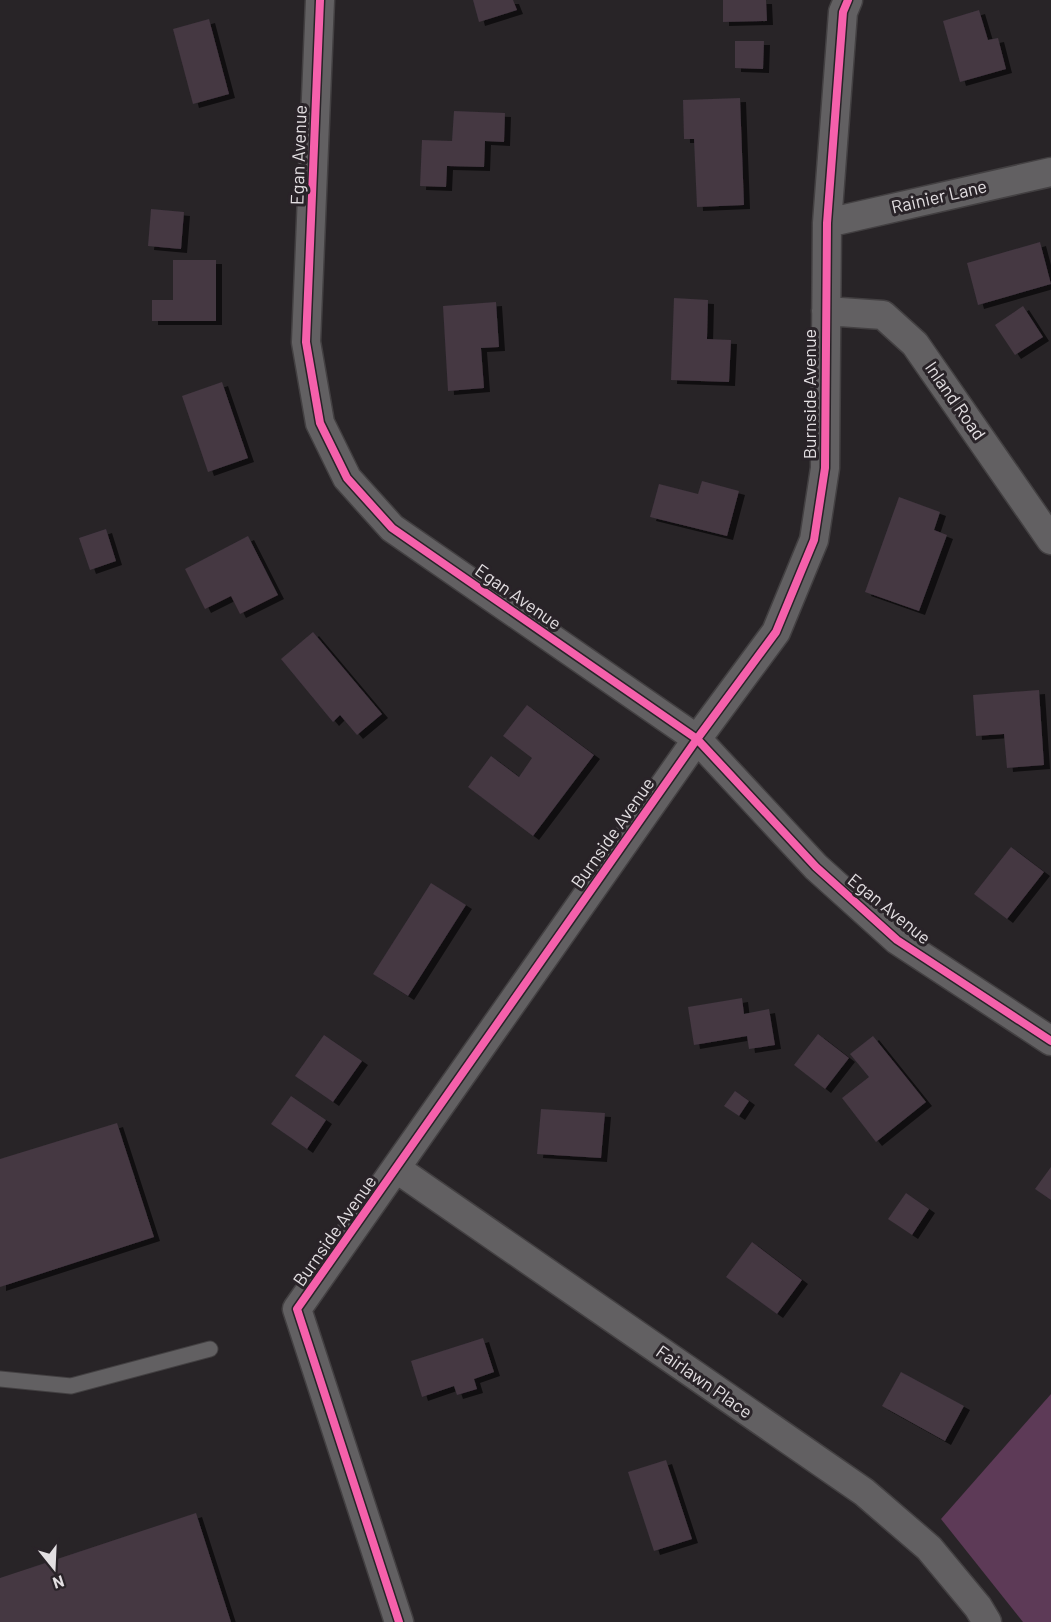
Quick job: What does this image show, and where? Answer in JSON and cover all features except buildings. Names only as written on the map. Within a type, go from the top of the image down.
[{"type":"street","name":"Egan Avenue","points":[[320,0],[306,342],[320,423],[347,478],[392,528],[697,739],[816,867],[897,940],[1051,1041]]},
{"type":"street","name":"Burnside Avenue","points":[[399,1622],[297,1309],[697,739],[776,632],[814,540],[825,468],[826,223],[843,12],[848,0]]},
{"type":"street","name":"Rainier Lane","points":[[826,223],[1051,172]]},
{"type":"street","name":"Inland Road","points":[[826,311],[883,315],[915,344],[1051,540]]},
{"type":"street","name":"Fairlawn Place","points":[[397,1169],[864,1492],[929,1548],[978,1607],[987,1622]]},
{"type":"lane","points":[[0,1379],[70,1386],[210,1349]]},
{"type":"shaded area","points":[[1051,1394],[1051,1622],[1023,1622],[941,1519]]},
{"type":"cycle path","points":[[320,0],[306,342],[320,423],[347,478],[392,528],[697,739],[816,867],[897,940],[1051,1041]]},
{"type":"cycle path","points":[[399,1622],[297,1309],[697,739],[776,632],[814,540],[825,468],[827,223],[843,12],[848,0]]}]
